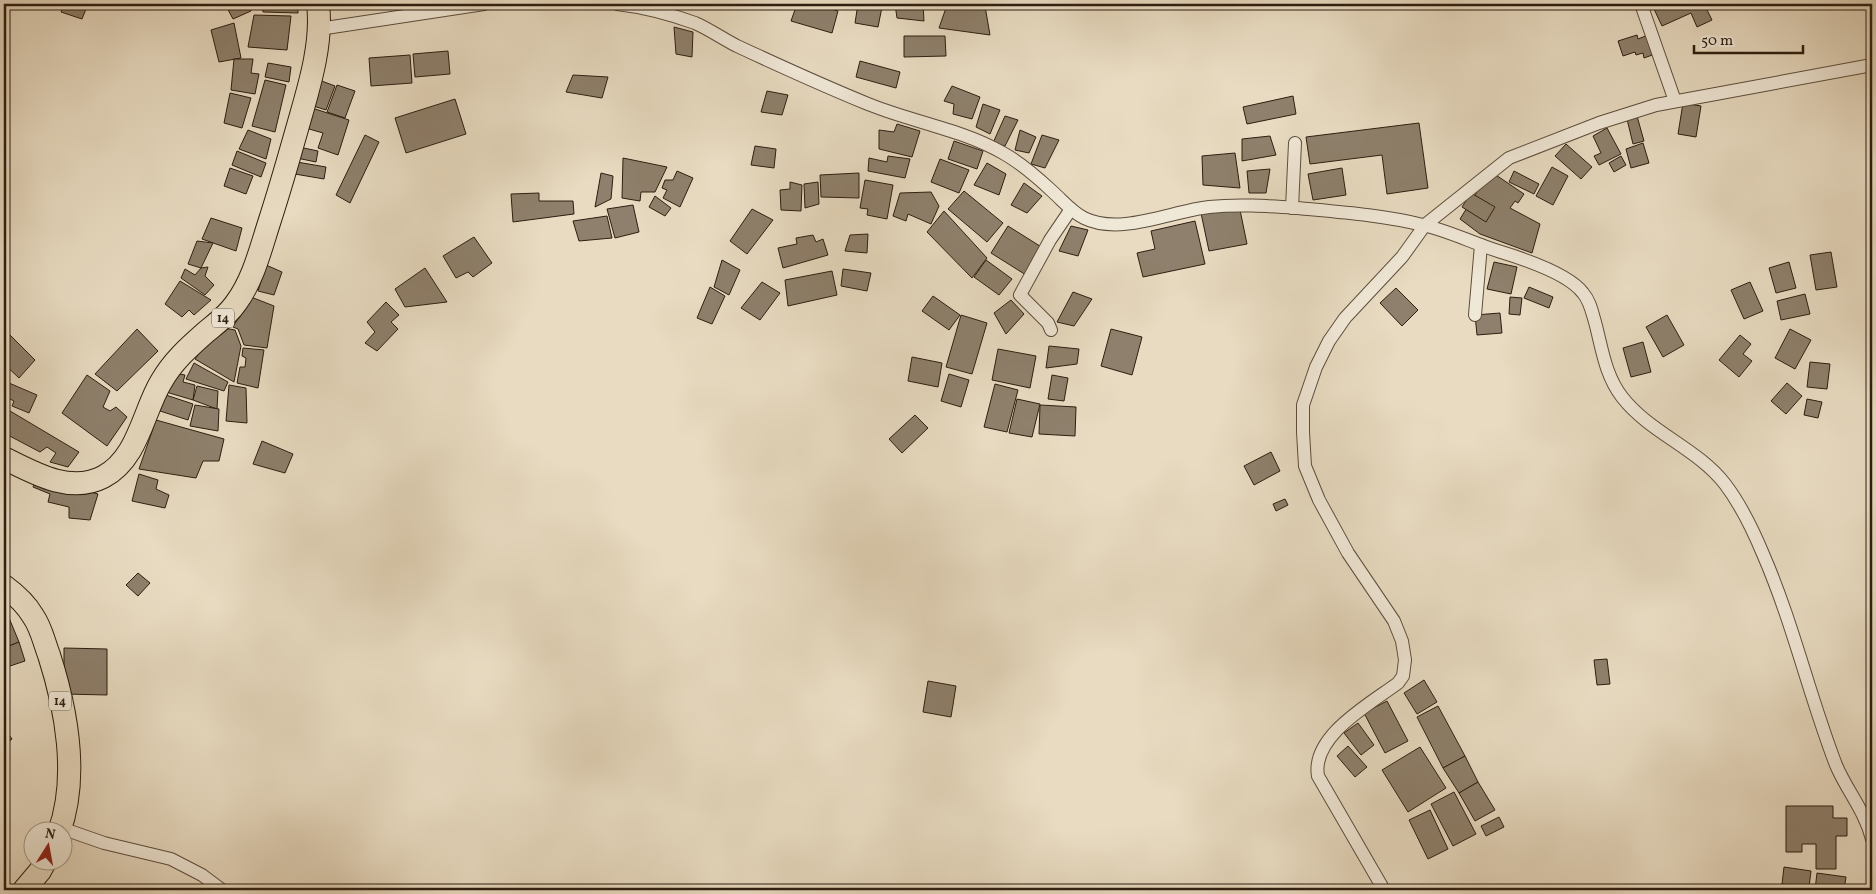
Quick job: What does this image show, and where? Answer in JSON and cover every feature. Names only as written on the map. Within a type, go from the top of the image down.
[{"type":"highway","name":"14","points":[[4,458],[56,481],[82,483],[104,476],[123,460],[132,445],[161,381],[173,364],[185,350],[229,313],[250,282],[277,198],[305,100],[319,29],[318,4]]},
{"type":"highway","name":"14","points":[[4,586],[23,602],[34,616],[54,671],[69,755],[69,783],[62,822]]},
{"type":"highway","points":[[24,890],[39,872]]},
{"type":"street","points":[[319,29],[484,4]]},
{"type":"street","points":[[618,4],[643,8],[697,24],[735,44],[872,105],[960,134],[998,150],[1018,162],[1071,209],[1084,218],[1095,222],[1111,224],[1132,223],[1203,207],[1243,205],[1354,214],[1425,225],[1449,232],[1522,259],[1560,276],[1581,290],[1589,302],[1607,367],[1614,385],[1623,398],[1652,424],[1710,466],[1735,497],[1753,531],[1777,587],[1836,765],[1847,788],[1862,810],[1872,839]]},
{"type":"street","points":[[1641,4],[1676,101]]},
{"type":"street","points":[[1384,890],[1318,776],[1317,769],[1320,754],[1332,735],[1401,680],[1405,666],[1405,651],[1394,621],[1348,553],[1319,500],[1306,466],[1302,432],[1303,405],[1316,367],[1329,341],[1345,318],[1402,257],[1425,225],[1508,158],[1599,123],[1656,105],[1872,65]]},
{"type":"street","points":[[1292,208],[1295,143]]},
{"type":"street","points":[[1051,330],[1048,323],[1020,295],[1050,240],[1071,209]]},
{"type":"street","points":[[1475,315],[1481,245]]},
{"type":"street","points":[[72,834],[170,859],[202,875],[222,890]]},
{"type":"building","points":[[64,4],[88,4],[82,19],[61,12]]},
{"type":"building","points":[[225,4],[248,4],[251,11],[233,19]]},
{"type":"building","points":[[262,4],[298,4],[298,13],[263,12]]},
{"type":"building","points":[[797,4],[815,4],[838,11],[832,33],[791,21]]},
{"type":"building","points":[[858,4],[873,4],[882,7],[878,27],[855,23]]},
{"type":"building","points":[[895,4],[923,4],[924,21],[897,18]]},
{"type":"building","points":[[1665,4],[1704,4],[1712,20],[1697,27],[1691,13],[1662,26],[1654,9]]},
{"type":"building","points":[[947,5],[985,6],[990,35],[939,28]]},
{"type":"building","points":[[254,15],[291,16],[287,50],[248,47]]},
{"type":"building","points":[[234,23],[241,58],[219,62],[211,30]]},
{"type":"building","points":[[674,27],[693,32],[692,57],[676,54]]},
{"type":"building","points":[[1637,35],[1638,39],[1648,35],[1655,54],[1644,58],[1643,53],[1636,55],[1635,52],[1623,56],[1618,41]]},
{"type":"building","points":[[904,36],[945,36],[946,56],[904,57]]},
{"type":"building","points":[[448,51],[450,74],[415,77],[413,54]]},
{"type":"building","points":[[410,55],[412,83],[371,86],[369,58]]},
{"type":"building","points":[[234,59],[253,59],[251,73],[259,74],[255,94],[231,90]]},
{"type":"building","points":[[860,61],[900,72],[896,88],[856,77]]},
{"type":"building","points":[[268,63],[291,67],[289,82],[265,77]]},
{"type":"building","points":[[573,75],[608,77],[602,98],[566,92]]},
{"type":"building","points":[[265,80],[286,85],[275,132],[252,126]]},
{"type":"building","points":[[319,80],[335,86],[326,110],[310,105]]},
{"type":"building","points":[[337,85],[355,91],[345,118],[327,112]]},
{"type":"building","points":[[952,86],[980,97],[972,119],[953,114],[954,104],[944,101]]},
{"type":"building","points":[[767,91],[788,95],[782,115],[761,112]]},
{"type":"building","points":[[230,93],[251,98],[242,128],[224,123]]},
{"type":"building","points":[[1293,96],[1296,114],[1247,124],[1243,107]]},
{"type":"building","points":[[455,99],[466,134],[406,153],[395,118]]},
{"type":"building","points":[[1683,103],[1701,106],[1696,137],[1678,134]]},
{"type":"building","points":[[983,104],[1000,110],[990,134],[976,127]]},
{"type":"building","points":[[309,107],[349,120],[338,155],[318,148],[323,133],[302,127]]},
{"type":"building","points":[[1005,116],[1018,120],[1005,146],[993,143]]},
{"type":"building","points":[[1637,116],[1644,141],[1633,144],[1627,119]]},
{"type":"building","points":[[1419,123],[1428,188],[1387,194],[1382,155],[1310,164],[1306,137]]},
{"type":"building","points":[[897,124],[920,131],[912,157],[879,149],[879,130],[894,132]]},
{"type":"building","points":[[1607,128],[1621,154],[1599,165],[1594,156],[1601,153],[1593,136]]},
{"type":"building","points":[[248,130],[271,139],[266,159],[239,149]]},
{"type":"building","points":[[1020,130],[1036,137],[1029,153],[1015,150]]},
{"type":"building","points":[[365,135],[379,142],[350,203],[336,195]]},
{"type":"building","points":[[1042,135],[1059,140],[1045,168],[1031,164]]},
{"type":"building","points":[[1270,136],[1276,155],[1242,161],[1242,139]]},
{"type":"building","points":[[954,141],[983,151],[977,169],[948,159]]},
{"type":"building","points":[[1643,143],[1649,163],[1631,168],[1626,149]]},
{"type":"building","points":[[1566,144],[1592,167],[1581,179],[1555,156]]},
{"type":"building","points":[[294,146],[318,151],[316,162],[292,157]]},
{"type":"building","points":[[755,146],[776,149],[774,168],[751,165]]},
{"type":"building","points":[[237,151],[266,163],[261,177],[232,165]]},
{"type":"building","points":[[1235,153],[1240,188],[1203,185],[1202,156]]},
{"type":"building","points":[[888,156],[910,159],[905,178],[868,171],[869,158],[887,162]]},
{"type":"building","points":[[1621,156],[1626,165],[1614,172],[1609,163]]},
{"type":"building","points":[[623,158],[667,167],[655,192],[641,192],[640,201],[622,198]]},
{"type":"building","points":[[940,159],[969,170],[959,193],[931,182]]},
{"type":"building","points":[[291,161],[326,167],[324,179],[289,173]]},
{"type":"building","points":[[987,163],[1006,174],[999,195],[974,185]]},
{"type":"building","points":[[1552,167],[1568,176],[1553,205],[1536,196]]},
{"type":"building","points":[[230,168],[253,176],[246,194],[224,186]]},
{"type":"building","points":[[1342,168],[1346,195],[1313,200],[1308,174]]},
{"type":"building","points":[[1270,169],[1266,193],[1249,193],[1247,171]]},
{"type":"building","points":[[677,171],[693,178],[680,207],[663,198],[667,190],[662,188],[665,180],[673,180]]},
{"type":"building","points":[[1490,171],[1524,194],[1518,203],[1515,201],[1510,208],[1540,224],[1532,253],[1480,234],[1460,219]]},
{"type":"building","points":[[1514,171],[1539,184],[1534,194],[1509,182]]},
{"type":"building","points":[[601,173],[613,176],[611,199],[595,207]]},
{"type":"building","points":[[859,173],[859,198],[821,197],[820,175]]},
{"type":"building","points":[[865,180],[893,185],[887,219],[867,215],[868,209],[860,208]]},
{"type":"building","points":[[790,182],[802,185],[801,211],[781,210],[780,190],[790,189]]},
{"type":"building","points":[[818,182],[819,204],[805,208],[804,184]]},
{"type":"building","points":[[1024,183],[1042,196],[1027,213],[1011,205]]},
{"type":"building","points":[[964,191],[1003,223],[987,242],[948,209]]},
{"type":"building","points":[[931,192],[939,206],[931,224],[908,214],[906,221],[893,216],[900,193]]},
{"type":"building","points":[[539,193],[539,201],[573,201],[574,214],[513,222],[511,194]]},
{"type":"building","points":[[1471,193],[1495,207],[1486,222],[1462,207]]},
{"type":"building","points":[[655,196],[671,208],[665,216],[649,207]]},
{"type":"building","points":[[633,205],[639,232],[615,238],[607,209]]},
{"type":"building","points":[[1239,205],[1247,244],[1209,251],[1201,213]]},
{"type":"building","points":[[752,209],[773,220],[747,254],[730,241]]},
{"type":"building","points":[[944,211],[987,258],[972,278],[927,232]]},
{"type":"building","points":[[607,216],[612,238],[579,241],[573,221]]},
{"type":"building","points":[[211,218],[242,228],[236,251],[202,239]]},
{"type":"building","points":[[1195,221],[1205,264],[1143,277],[1137,253],[1155,249],[1151,231]]},
{"type":"building","points":[[1008,226],[1043,248],[1026,275],[991,253]]},
{"type":"building","points":[[1071,226],[1088,230],[1078,256],[1059,251]]},
{"type":"building","points":[[868,234],[867,253],[845,251],[850,235]]},
{"type":"building","points":[[813,235],[816,242],[823,239],[828,255],[783,268],[778,248],[797,244],[796,238]]},
{"type":"building","points":[[474,237],[492,263],[473,277],[468,272],[456,278],[443,256]]},
{"type":"building","points":[[197,241],[213,243],[201,268],[188,264]]},
{"type":"building","points":[[1831,252],[1837,287],[1816,290],[1810,255]]},
{"type":"building","points":[[722,260],[740,270],[729,295],[714,287]]},
{"type":"building","points":[[986,260],[1012,279],[999,295],[974,277]]},
{"type":"building","points":[[1494,262],[1517,267],[1511,294],[1487,289]]},
{"type":"building","points":[[1789,262],[1796,288],[1776,293],[1769,268]]},
{"type":"building","points":[[266,265],[282,272],[274,295],[258,291]]},
{"type":"building","points":[[208,267],[205,276],[214,285],[205,295],[181,278],[185,269],[195,275],[201,268]]},
{"type":"building","points":[[425,268],[447,302],[405,307],[395,289]]},
{"type":"building","points":[[843,269],[871,273],[867,291],[841,286]]},
{"type":"building","points":[[832,271],[837,295],[788,306],[785,280]]},
{"type":"building","points":[[180,281],[211,300],[194,315],[189,310],[182,317],[165,304]]},
{"type":"building","points":[[762,282],[780,293],[760,320],[741,308]]},
{"type":"building","points":[[1750,282],[1763,311],[1744,319],[1731,290]]},
{"type":"building","points":[[710,287],[725,296],[712,324],[697,318]]},
{"type":"building","points":[[1529,287],[1553,297],[1549,308],[1524,298]]},
{"type":"building","points":[[1396,288],[1418,310],[1402,326],[1380,303]]},
{"type":"building","points":[[1073,292],[1092,299],[1074,326],[1057,322]]},
{"type":"building","points":[[1805,294],[1810,314],[1781,320],[1777,301]]},
{"type":"building","points":[[933,296],[960,315],[949,330],[922,311]]},
{"type":"building","points":[[251,297],[274,306],[267,348],[244,345],[238,329],[233,327]]},
{"type":"building","points":[[1510,297],[1522,298],[1520,315],[1509,314]]},
{"type":"building","points":[[1011,300],[1024,314],[1006,334],[994,313]]},
{"type":"building","points":[[386,302],[399,315],[391,322],[398,329],[377,351],[365,343],[375,332],[367,322]]},
{"type":"building","points":[[1500,313],[1502,333],[1477,335],[1475,315]]},
{"type":"building","points":[[961,315],[987,323],[972,374],[946,367]]},
{"type":"building","points":[[1667,315],[1684,345],[1663,357],[1646,327]]},
{"type":"building","points":[[219,327],[235,330],[241,346],[234,382],[195,359]]},
{"type":"building","points":[[4,329],[35,360],[19,378],[4,364]]},
{"type":"building","points":[[137,329],[158,351],[117,391],[95,374]]},
{"type":"building","points":[[1111,329],[1142,337],[1132,375],[1101,366]]},
{"type":"building","points":[[1790,329],[1811,340],[1795,369],[1775,358]]},
{"type":"building","points":[[1740,335],[1751,344],[1743,354],[1752,361],[1739,377],[1719,360]]},
{"type":"building","points":[[1643,342],[1651,372],[1631,377],[1623,348]]},
{"type":"building","points":[[1049,346],[1079,349],[1077,364],[1046,368]]},
{"type":"building","points":[[243,348],[264,350],[258,388],[237,383],[240,367],[245,367],[246,358],[242,356]]},
{"type":"building","points":[[998,349],[1036,356],[1030,388],[992,380]]},
{"type":"building","points":[[912,357],[942,363],[938,387],[908,381]]},
{"type":"building","points":[[1810,362],[1830,364],[1827,389],[1807,387]]},
{"type":"building","points":[[194,363],[228,382],[224,391],[186,379]]},
{"type":"building","points":[[4,373],[10,380],[4,386]]},
{"type":"building","points":[[173,373],[185,375],[183,382],[195,385],[193,400],[166,392]]},
{"type":"building","points":[[949,374],[969,380],[961,407],[941,401]]},
{"type":"building","points":[[87,375],[110,391],[103,407],[110,411],[116,407],[127,417],[107,446],[62,413]]},
{"type":"building","points":[[1052,375],[1068,378],[1064,401],[1048,399]]},
{"type":"building","points":[[9,383],[37,395],[29,413],[12,406],[14,401],[4,396]]},
{"type":"building","points":[[1787,383],[1802,396],[1786,414],[1771,401]]},
{"type":"building","points":[[995,384],[1018,390],[1007,432],[984,427]]},
{"type":"building","points":[[229,385],[246,388],[247,423],[226,421]]},
{"type":"building","points":[[197,386],[218,391],[217,409],[193,400]]},
{"type":"building","points":[[166,395],[193,404],[188,420],[160,411]]},
{"type":"building","points":[[1017,399],[1040,404],[1032,437],[1009,433]]},
{"type":"building","points":[[1807,399],[1822,402],[1818,418],[1804,415]]},
{"type":"building","points":[[195,405],[219,409],[218,431],[190,426]]},
{"type":"building","points":[[1040,405],[1076,407],[1075,436],[1039,434]]},
{"type":"building","points":[[5,408],[79,452],[68,467],[50,462],[56,453],[47,447],[40,452],[4,433]]},
{"type":"building","points":[[915,415],[928,428],[902,453],[889,439]]},
{"type":"building","points":[[156,420],[224,439],[219,461],[203,461],[196,478],[139,469]]},
{"type":"building","points":[[262,441],[293,454],[285,473],[253,464]]},
{"type":"building","points":[[1271,452],[1280,471],[1254,485],[1244,466]]},
{"type":"building","points":[[4,466],[12,469],[5,483],[4,483]]},
{"type":"building","points":[[139,474],[158,480],[156,489],[169,495],[165,508],[132,501]]},
{"type":"building","points":[[37,477],[98,494],[90,520],[69,518],[69,507],[48,502],[50,494],[33,487]]},
{"type":"building","points":[[1285,499],[1288,505],[1276,511],[1273,504]]},
{"type":"building","points":[[138,573],[150,583],[138,596],[126,585]]},
{"type":"building","points":[[9,618],[19,642],[4,648],[4,619]]},
{"type":"building","points":[[19,642],[25,661],[4,668],[4,648]]},
{"type":"building","points":[[64,648],[107,649],[107,695],[64,694]]},
{"type":"building","points":[[1607,659],[1610,684],[1597,685],[1594,660]]},
{"type":"building","points":[[1424,680],[1437,702],[1417,714],[1404,693]]},
{"type":"building","points":[[928,681],[956,686],[951,717],[923,712]]},
{"type":"building","points":[[1387,701],[1408,741],[1385,753],[1364,713]]},
{"type":"building","points":[[1438,706],[1465,756],[1443,768],[1417,717]]},
{"type":"building","points":[[1358,723],[1374,745],[1361,755],[1344,733]]},
{"type":"building","points":[[4,728],[12,739],[4,745]]},
{"type":"building","points":[[1348,746],[1367,767],[1355,777],[1337,756]]},
{"type":"building","points":[[1420,747],[1446,788],[1408,812],[1382,770]]},
{"type":"building","points":[[1465,756],[1478,782],[1459,793],[1443,768]]},
{"type":"building","points":[[1478,782],[1495,810],[1475,821],[1459,793]]},
{"type":"building","points":[[1454,792],[1476,834],[1453,846],[1431,804]]},
{"type":"building","points":[[1786,806],[1833,806],[1833,818],[1847,818],[1847,836],[1836,836],[1836,869],[1816,869],[1816,844],[1802,844],[1802,852],[1786,852]]},
{"type":"building","points":[[1430,810],[1448,849],[1428,859],[1409,820]]},
{"type":"building","points":[[1499,817],[1504,827],[1486,836],[1481,826]]},
{"type":"building","points":[[1784,867],[1811,871],[1809,887],[1782,884]]},
{"type":"building","points":[[1817,873],[1846,877],[1844,890],[1815,890]]}]
